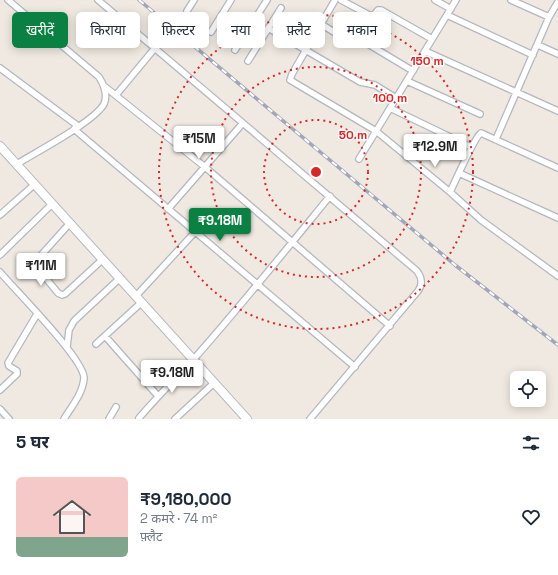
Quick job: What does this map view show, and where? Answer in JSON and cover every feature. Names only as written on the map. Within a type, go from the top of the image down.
[{"type":"street","points":[[98,0],[148,42]]},
{"type":"street","points":[[187,11],[194,0]]},
{"type":"street","points":[[212,32],[231,0]]},
{"type":"street","points":[[235,50],[267,0]]},
{"type":"street","points":[[325,17],[335,0]]},
{"type":"street","points":[[341,0],[371,16],[373,16],[378,10],[381,10],[432,39]]},
{"type":"street","points":[[435,0],[451,9]]},
{"type":"street","points":[[359,159],[456,0]]},
{"type":"street","points":[[510,0],[549,17]]},
{"type":"street","points":[[9,1],[99,77],[104,86],[106,98],[104,104],[76,128],[16,164]]},
{"type":"street","points":[[496,140],[549,17],[558,2]]},
{"type":"street","points":[[248,61],[281,8]]},
{"type":"street","points":[[447,15],[533,55]]},
{"type":"street","points":[[325,26],[353,44],[360,40],[363,41],[413,71]]},
{"type":"street","points":[[268,28],[360,82],[372,83],[396,98]]},
{"type":"street","points":[[538,45],[558,54]]},
{"type":"street","points":[[116,95],[155,48],[418,271],[422,286],[390,326],[310,419]]},
{"type":"street","points":[[307,48],[290,80],[376,132],[450,192],[481,220],[558,276]]},
{"type":"street","points":[[425,51],[558,111]]},
{"type":"street","points":[[0,68],[76,128],[168,209],[355,367]]},
{"type":"street","points":[[407,81],[480,114]]},
{"type":"street","points":[[104,86],[204,167],[390,326]]},
{"type":"street","points":[[390,108],[471,147]]},
{"type":"street","points":[[168,209],[243,123]]},
{"type":"street","points":[[450,192],[471,147],[478,134],[481,133],[558,168]]},
{"type":"street","points":[[1,149],[35,184],[246,419]]},
{"type":"street","points":[[460,173],[558,218]]},
{"type":"street","points":[[0,215],[35,184]]},
{"type":"street","points":[[139,418],[192,360],[330,196]]},
{"type":"street","points":[[0,255],[52,204]]},
{"type":"street","points":[[70,223],[35,262],[36,266],[58,293],[62,295],[65,294],[103,259]]},
{"type":"street","points":[[136,296],[195,232]]},
{"type":"street","points":[[0,273],[67,347],[82,370],[84,376],[83,388],[67,418]]},
{"type":"street","points":[[67,347],[69,330],[74,321],[120,278]]},
{"type":"street","points":[[96,344],[142,302]]},
{"type":"street","points":[[0,390],[17,374],[17,371],[8,363],[37,314]]},
{"type":"street","points":[[105,336],[158,396]]},
{"type":"street","points":[[175,419],[214,383]]},
{"type":"street","points":[[109,419],[116,407]]},
{"type":"street","points":[[0,409],[9,419]]},
{"type":"railway","points":[[139,0],[455,265],[558,345]]}]
